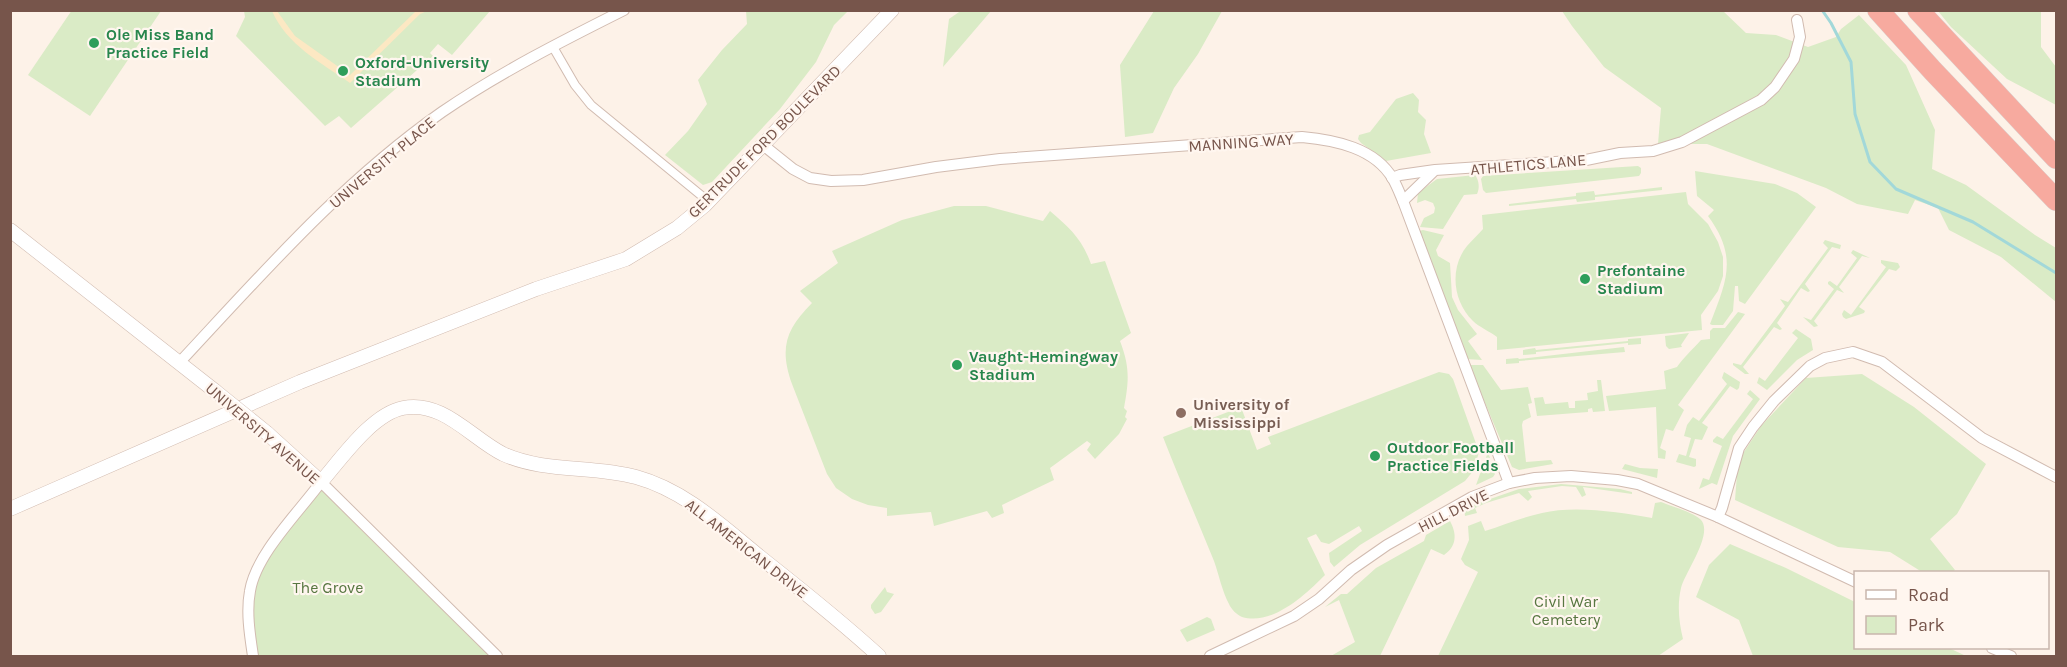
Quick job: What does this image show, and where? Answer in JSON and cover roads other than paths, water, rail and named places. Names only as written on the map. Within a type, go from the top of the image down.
[{"type":"highway","points":[[1878,10],[2056,200]]},
{"type":"highway","points":[[1918,10],[2056,158]]},
{"type":"street","name":"UNIVERSITY PLACE","points":[[179,363],[298,235],[348,187],[394,149],[442,112],[553,46],[624,10]]},
{"type":"street","name":"GERTRUDE FORD BOULEVARD","points":[[10,509],[300,382],[536,289],[626,259],[677,228],[708,201],[892,10]]},
{"type":"street","name":"ATHLETICS LANE","points":[[1392,178],[1436,170],[1574,161],[1620,153],[1653,151],[1682,142],[1761,100],[1775,87],[1794,59],[1800,37],[1797,20]]},
{"type":"street","points":[[553,46],[575,85],[591,105],[708,201]]},
{"type":"street","name":"MANNING WAY","points":[[763,145],[793,169],[810,178],[831,181],[863,180],[1000,159],[1302,137],[1328,139],[1346,144],[1366,154],[1392,178],[1403,201],[1509,483]]},
{"type":"street","points":[[1403,201],[1436,170]]},
{"type":"street","name":"UNIVERSITY AVENUE","points":[[10,230],[267,433],[321,482],[497,657]]},
{"type":"street","points":[[1718,517],[1739,448],[1767,410],[1810,366],[1825,358],[1853,352],[1882,362],[1982,438],[2056,477]]},
{"type":"street","name":"ALL AMERICAN DRIVE","points":[[321,482],[372,425],[393,410],[406,407],[432,408],[503,453],[529,463],[599,469],[638,478],[689,500],[783,575],[879,657]]},
{"type":"street","name":"HILL DRIVE","points":[[1210,657],[1294,616],[1319,599],[1351,570],[1387,545],[1472,497],[1509,483],[1535,478],[1571,476],[1638,484],[1718,517],[1854,581]]},
{"type":"street","points":[[253,657],[249,626],[250,591],[256,572],[286,524],[321,482]]},
{"type":"street","points":[[1994,649],[2011,657]]},
{"type":"waterway","points":[[1822,10],[1851,62],[1855,114],[1870,162],[1896,189],[1973,222],[2056,273]]},
{"type":"place","name":"Ole Miss Band Practice Field","points":[[94,43]]},
{"type":"place","name":"Oxford-University Stadium","points":[[343,71]]},
{"type":"place","name":"Prefontaine Stadium","points":[[1585,279]]},
{"type":"place","name":"Vaught-Hemingway Stadium","points":[[957,365]]},
{"type":"place","name":"University of Mississippi","points":[[1181,413]]},
{"type":"place","name":"Outdoor Football Practice Fields","points":[[1375,456]]},
{"type":"park label","name":"The Grove","points":[[328,587]]},
{"type":"park label","name":"Civil War Cemetery","points":[[1566,610]]}]
